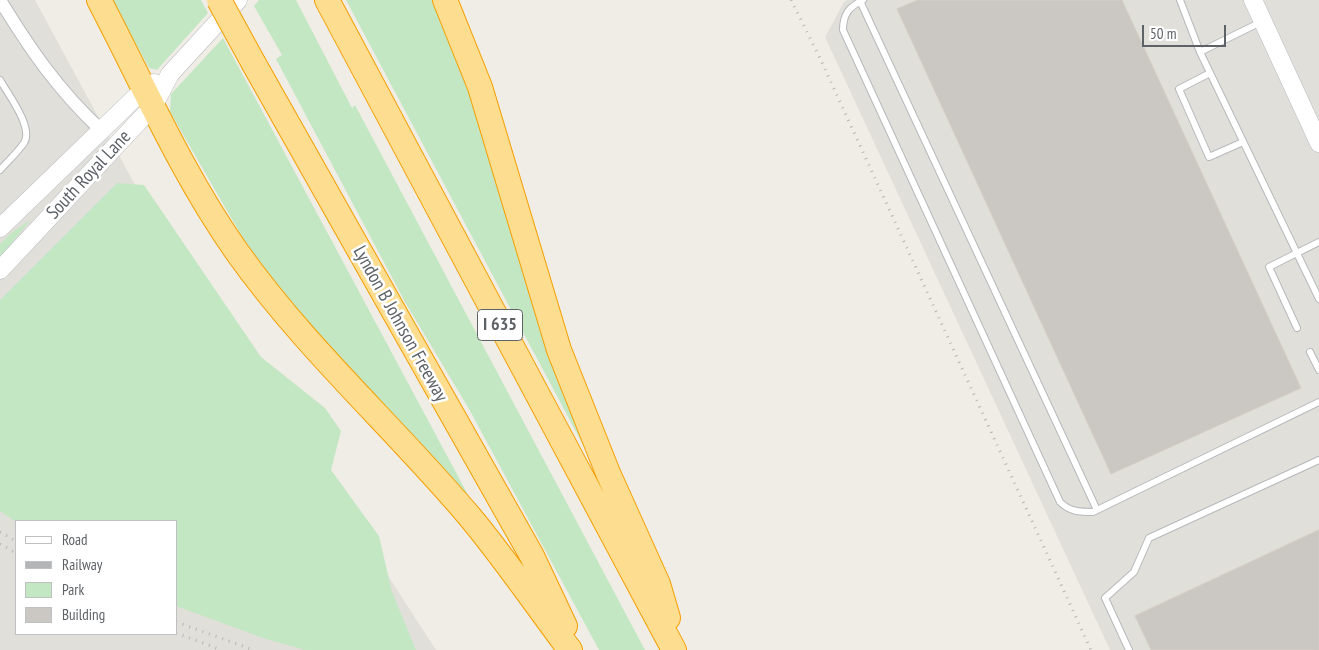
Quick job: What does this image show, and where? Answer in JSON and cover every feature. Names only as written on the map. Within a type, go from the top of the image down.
[{"type":"highway","points":[[98,0],[206,204],[236,251],[275,303],[314,348],[471,518],[570,650]]},
{"type":"highway","name":"Lyndon B Johnson Freeway","points":[[219,0],[532,556],[577,650]]},
{"type":"highway","name":"I 635","points":[[327,0],[675,650]]},
{"type":"highway","points":[[445,0],[480,87],[559,350],[608,473],[658,584],[675,650]]},
{"type":"main road","name":"South Royal Lane","points":[[0,270],[55,212],[149,97],[238,0]]},
{"type":"main road","points":[[1253,0],[1319,143]]},
{"type":"main road","name":"South Royal Lane","points":[[0,228],[101,130],[149,97]]},
{"type":"main road","points":[[36,193],[55,212]]},
{"type":"street","points":[[0,0],[48,74],[74,105],[101,130]]},
{"type":"lane","points":[[1180,0],[1200,52],[1319,299]]},
{"type":"lane","points":[[1097,510],[862,1],[848,9],[843,18],[843,30],[1060,502],[1066,508],[1080,512],[1097,510],[1319,402]]},
{"type":"lane","points":[[1200,52],[1263,21]]},
{"type":"lane","points":[[1210,73],[1179,89],[1209,156],[1242,142]]},
{"type":"lane","points":[[0,80],[24,120],[26,134],[25,142],[0,170]]},
{"type":"lane","points":[[1297,328],[1269,267],[1319,242]]},
{"type":"lane","points":[[1310,352],[1319,370]]},
{"type":"lane","points":[[1129,650],[1105,598],[1134,572],[1149,538],[1319,460]]},
{"type":"shaded area","points":[[0,0],[35,0],[134,183],[436,650],[0,650]]},
{"type":"shaded area","points":[[847,0],[1319,0],[1319,650],[1110,650],[825,37],[844,2]]},
{"type":"green space","points":[[112,0],[201,0],[208,13],[157,70],[149,68]]},
{"type":"green space","points":[[259,0],[296,0],[352,108],[355,105],[645,650],[599,650],[469,409],[405,302],[276,59],[282,55],[254,6]]},
{"type":"green space","points":[[346,0],[439,0],[590,458]]},
{"type":"green space","points":[[223,38],[474,506],[309,331],[256,261],[170,112],[171,94]]},
{"type":"green space","points":[[117,183],[144,185],[261,357],[325,408],[341,431],[331,470],[379,536],[392,592],[416,650],[305,650],[263,638],[178,607],[178,520],[15,521],[0,511],[0,300]]},
{"type":"green space","points":[[31,219],[0,258],[0,244],[10,234]]},
{"type":"building","points":[[918,0],[1122,0],[1301,388],[1111,474],[897,9]]},
{"type":"building","points":[[1319,530],[1319,650],[1151,650],[1135,616]]},
{"type":"railway","points":[[791,0],[819,56],[1091,650]]},
{"type":"railway","points":[[0,532],[15,540]]},
{"type":"railway","points":[[0,544],[15,552]]},
{"type":"railway","points":[[178,623],[254,650]]},
{"type":"railway","points":[[178,634],[222,650]]}]
